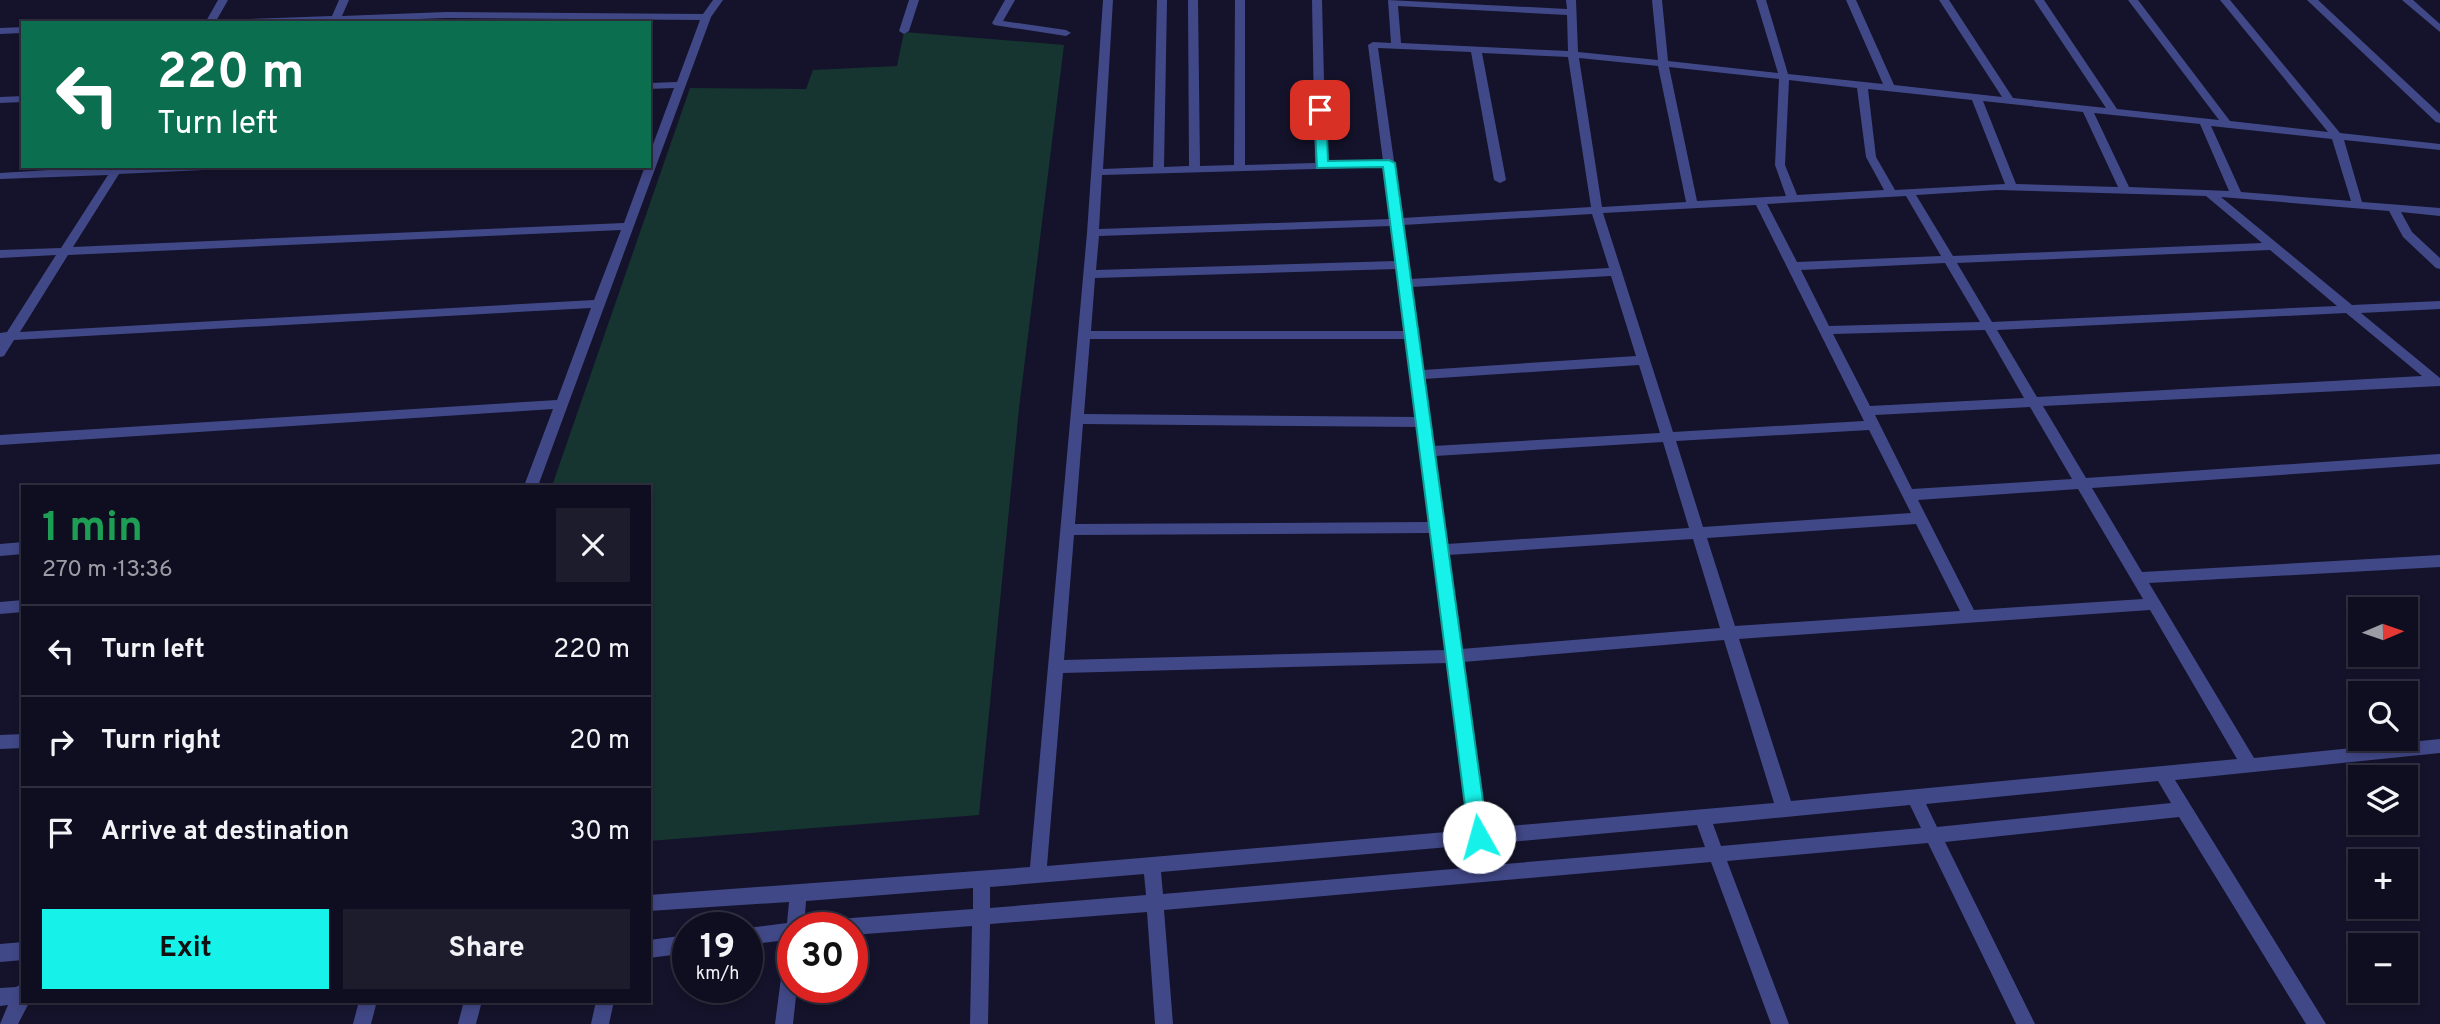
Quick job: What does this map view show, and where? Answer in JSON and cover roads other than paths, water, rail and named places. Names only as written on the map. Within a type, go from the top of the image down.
[{"type":"street","points":[[211,21],[223,0]]},
{"type":"street","points":[[336,19],[344,0]]},
{"type":"street","points":[[430,16],[435,0]]},
{"type":"street","points":[[653,150],[706,17],[718,0]]},
{"type":"street","points":[[904,31],[914,0]]},
{"type":"street","points":[[1010,0],[997,23],[1066,33]]},
{"type":"street","points":[[1038,875],[1090,274],[1108,0]]},
{"type":"street","points":[[1158,170],[1162,0]]},
{"type":"street","points":[[1193,0],[1195,169]]},
{"type":"street","points":[[1240,0],[1240,168]]},
{"type":"street","points":[[1317,0],[1321,165]]},
{"type":"street","points":[[1571,0],[1573,54],[1597,211],[1785,810]]},
{"type":"street","points":[[1657,0],[1663,64],[1692,205]]},
{"type":"street","points":[[1761,0],[1784,77],[1780,165],[1793,199]]},
{"type":"street","points":[[1851,0],[1890,88]]},
{"type":"street","points":[[1944,0],[2010,101]]},
{"type":"street","points":[[2039,0],[2114,112]]},
{"type":"street","points":[[2133,0],[2227,124]]},
{"type":"street","points":[[2225,0],[2337,136],[2358,206]]},
{"type":"street","points":[[2312,0],[2440,120]]},
{"type":"street","points":[[2407,0],[2440,29]]},
{"type":"street","points":[[1396,47],[1393,1],[1511,4],[1572,12]]},
{"type":"street","points":[[280,21],[528,12],[607,12],[706,17]]},
{"type":"street","points":[[0,31],[21,30]]},
{"type":"street","points":[[1486,873],[1373,46],[1573,54],[2337,136],[2438,150]]},
{"type":"street","points":[[1476,50],[1500,180]]},
{"type":"street","points":[[651,86],[681,85]]},
{"type":"street","points":[[1862,85],[1871,158],[1891,193]]},
{"type":"street","points":[[1976,97],[2012,187]]},
{"type":"street","points":[[0,100],[21,99]]},
{"type":"street","points":[[2087,109],[2125,191]]},
{"type":"street","points":[[2204,122],[2237,196]]},
{"type":"street","points":[[1097,172],[1389,163]]},
{"type":"street","points":[[0,176],[118,168]]},
{"type":"street","points":[[0,353],[5,337],[118,168]]},
{"type":"street","points":[[531,485],[647,168]]},
{"type":"street","points":[[1093,233],[1397,222],[2012,187],[2209,193],[2440,212]]},
{"type":"street","points":[[1909,192],[2250,766]]},
{"type":"street","points":[[2209,193],[2437,382]]},
{"type":"street","points":[[1760,201],[1970,617]]},
{"type":"street","points":[[2393,209],[2407,234],[2440,265]]},
{"type":"street","points":[[0,254],[628,226]]},
{"type":"street","points":[[1793,266],[2272,246]]},
{"type":"street","points":[[1090,274],[1403,265]]},
{"type":"street","points":[[1405,283],[1616,272]]},
{"type":"street","points":[[5,337],[599,304]]},
{"type":"street","points":[[1824,331],[2351,311],[2440,305]]},
{"type":"street","points":[[1084,335],[1412,335]]},
{"type":"street","points":[[1417,374],[1644,360]]},
{"type":"street","points":[[1865,411],[2437,382]]},
{"type":"street","points":[[0,440],[562,404]]},
{"type":"street","points":[[1077,419],[1424,422]]},
{"type":"street","points":[[1427,451],[1872,425]]},
{"type":"street","points":[[1907,495],[2440,459]]},
{"type":"street","points":[[1441,550],[1918,518]]},
{"type":"street","points":[[1068,530],[1437,527]]},
{"type":"street","points":[[0,550],[21,548]]},
{"type":"street","points":[[2138,578],[2440,561]]},
{"type":"street","points":[[1056,667],[1455,656],[1729,633],[2154,604]]},
{"type":"street","points":[[0,608],[21,606]]},
{"type":"street","points":[[0,742],[21,741]]},
{"type":"street","points":[[651,903],[1152,866],[1785,810],[2440,746]]},
{"type":"street","points":[[2162,774],[2317,1024]]},
{"type":"street","points":[[1914,797],[2026,1024]]},
{"type":"street","points":[[868,926],[1933,835],[2185,809]]},
{"type":"street","points":[[1702,817],[1780,1024]]},
{"type":"street","points":[[1152,866],[1164,1024]]},
{"type":"street","points":[[979,1024],[982,880]]},
{"type":"street","points":[[796,912],[798,894]]},
{"type":"street","points":[[651,949],[672,946]]},
{"type":"street","points":[[0,953],[21,951]]},
{"type":"street","points":[[0,997],[21,994]]},
{"type":"street","points":[[9,1024],[21,996]]},
{"type":"street","points":[[362,1024],[367,1003]]},
{"type":"street","points":[[467,1024],[472,1003]]},
{"type":"street","points":[[600,1024],[605,1003]]},
{"type":"street","points":[[784,1024],[786,1003]]}]
